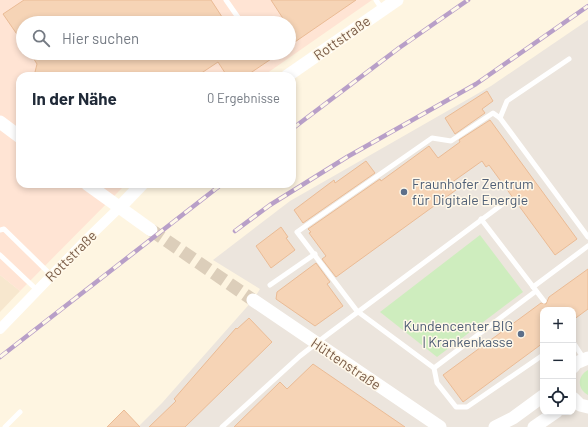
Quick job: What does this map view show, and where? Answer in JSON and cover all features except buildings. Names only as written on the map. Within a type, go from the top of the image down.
[{"type":"street","name":"Rottstraße","points":[[292,72],[380,5],[397,0]]},
{"type":"street","points":[[0,122],[16,134]]},
{"type":"street","points":[[93,188],[151,230]]},
{"type":"street","name":"Rottstraße","points":[[0,329],[51,275],[138,188]]},
{"type":"street","name":"Hüttenstraße","points":[[253,300],[440,427]]},
{"type":"street","points":[[576,363],[586,358]]},
{"type":"street","points":[[495,427],[513,418],[540,398]]},
{"type":"street","points":[[576,402],[580,405],[588,407]]},
{"type":"street","points":[[534,427],[552,415]]},
{"type":"lane","points":[[226,0],[237,16]]},
{"type":"lane","points":[[500,118],[507,101],[569,59]]},
{"type":"lane","points":[[540,357],[467,407],[456,407],[436,383],[434,368],[357,311],[297,232],[432,138],[451,141],[493,113],[500,118],[588,238]]},
{"type":"lane","points":[[222,427],[300,356],[357,311],[504,203]]},
{"type":"lane","points":[[481,219],[544,302]]},
{"type":"lane","points":[[0,230],[4,229],[51,275]]},
{"type":"lane","points":[[434,368],[588,246]]},
{"type":"lane","points":[[270,285],[315,254]]},
{"type":"lane","points":[[0,255],[37,290]]},
{"type":"lane","points":[[574,343],[586,358]]},
{"type":"lane","points":[[5,427],[20,412]]},
{"type":"shaded area","points":[[0,0],[372,0],[296,53],[296,16],[16,16],[16,60],[286,60],[269,72],[16,72],[16,188],[122,188],[20,291],[0,275]]},
{"type":"shaded area","points":[[588,20],[588,427],[138,427],[162,403],[253,300],[260,289],[213,260],[290,201],[491,86]]},
{"type":"shaded area","points":[[0,275],[20,291],[0,312]]},
{"type":"green space","points":[[480,235],[523,292],[437,357],[380,312]]},
{"type":"green space","points":[[588,370],[588,395],[580,386],[580,379]]},
{"type":"tunnel","points":[[151,230],[253,300]]},
{"type":"railway","points":[[296,126],[399,48],[468,0]]},
{"type":"railway","points":[[235,231],[270,205],[347,157],[476,84],[588,6]]},
{"type":"railway","points":[[0,357],[217,188]]},
{"type":"place","name":"Fraunhofer Zentrum für Digitale Energie","points":[[404,192]]},
{"type":"place","name":"Kundencenter BIG | Krankenkasse","points":[[521,334]]}]
